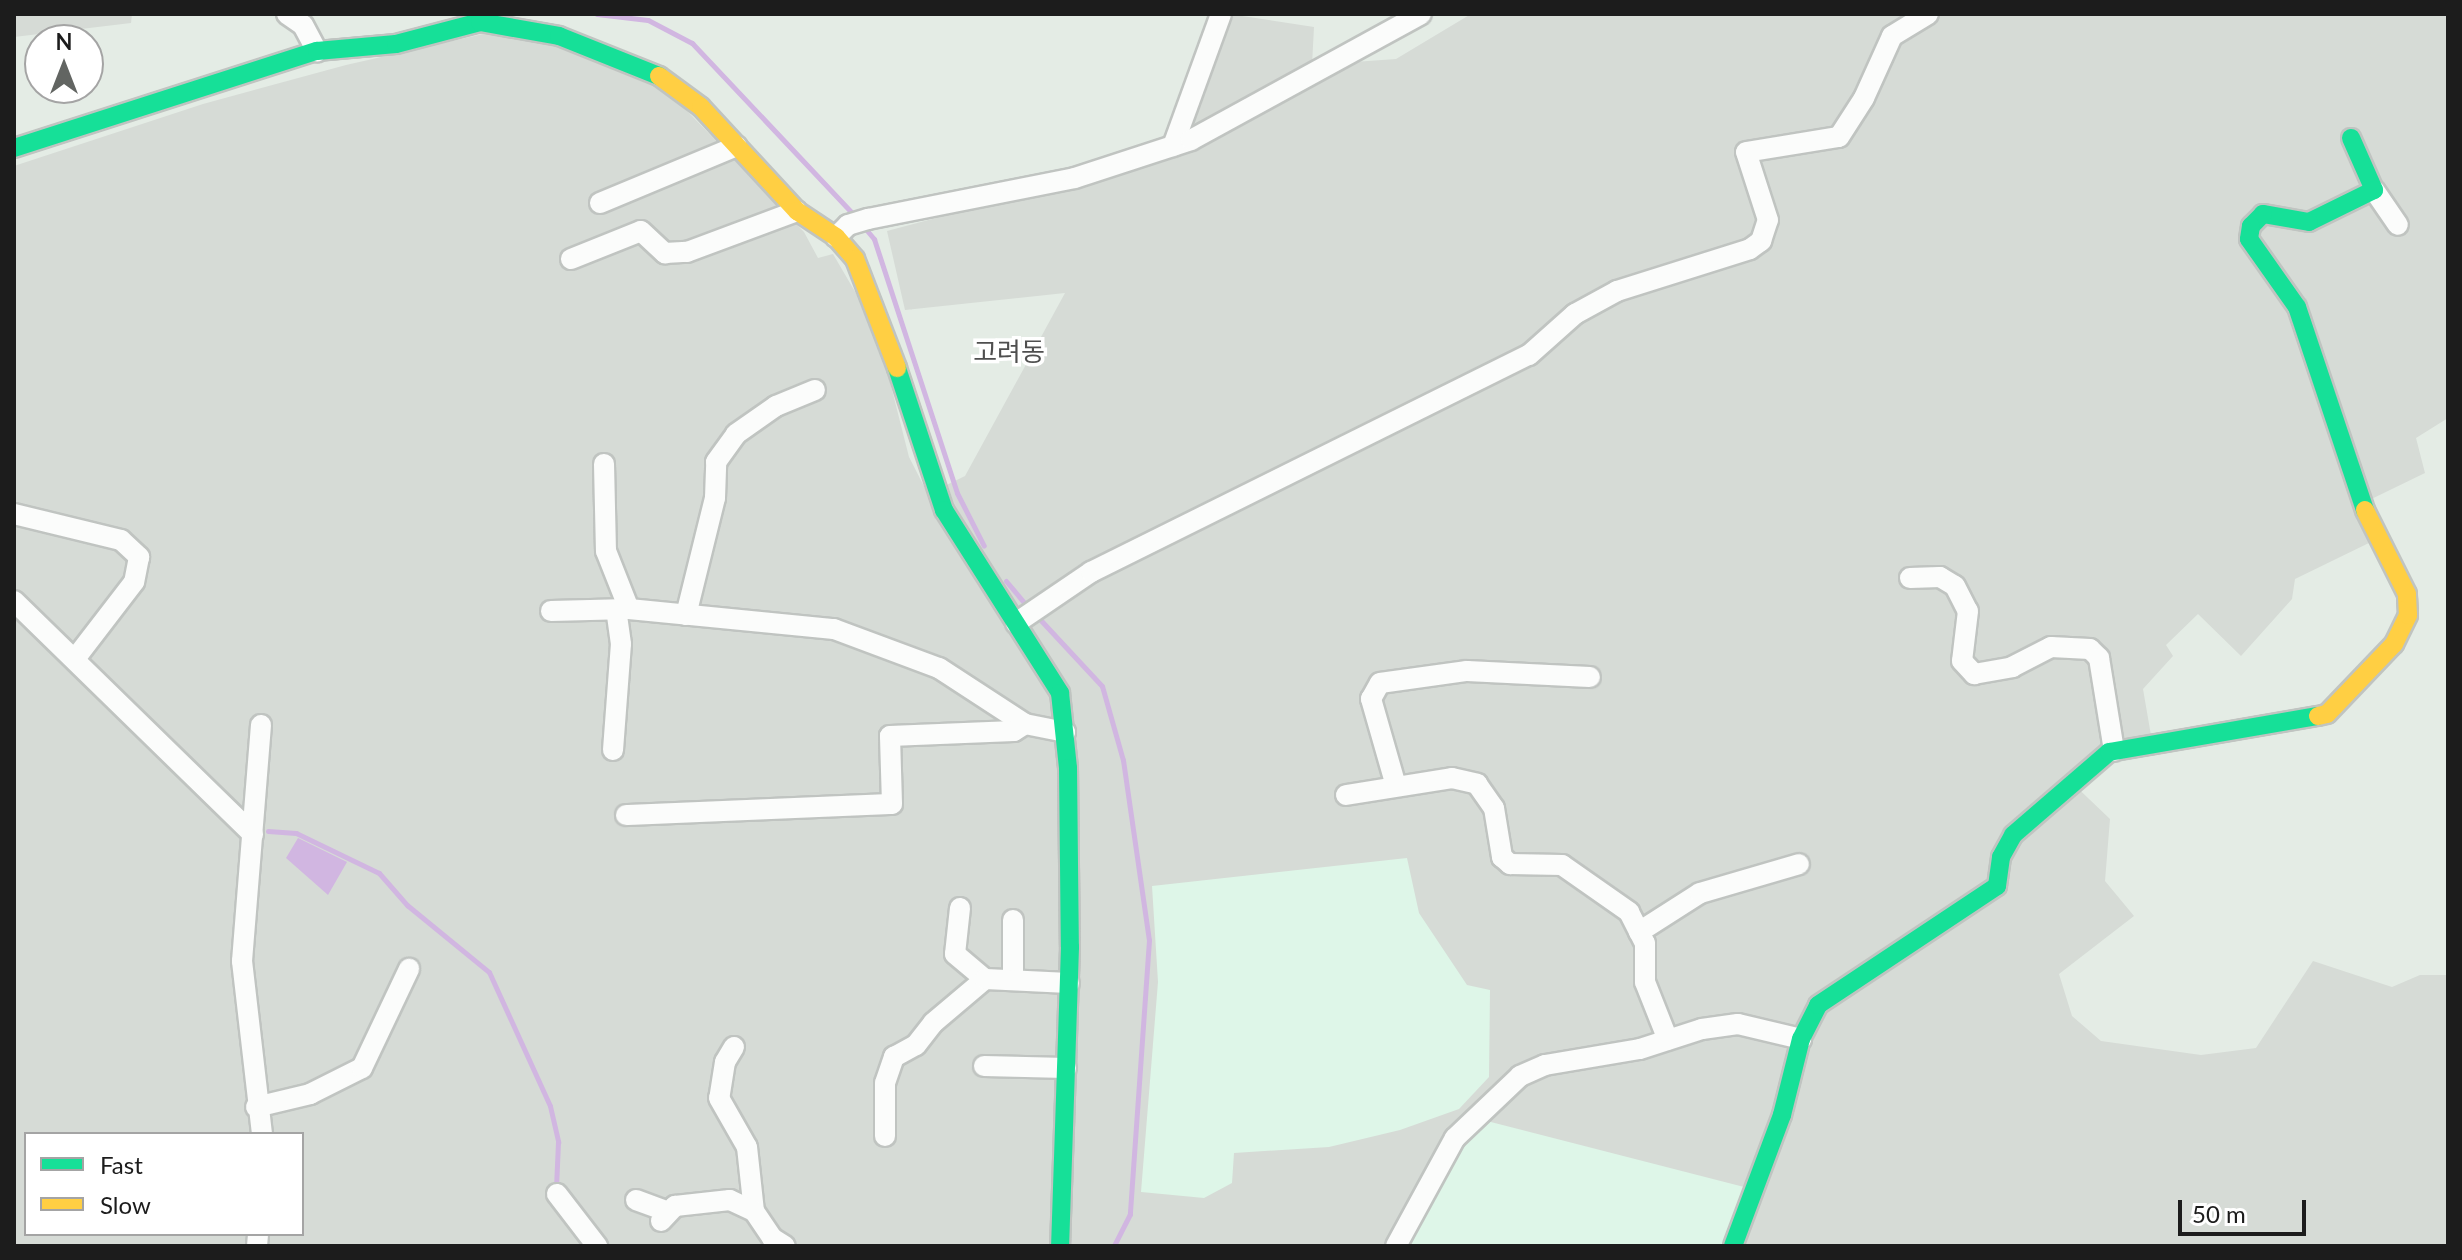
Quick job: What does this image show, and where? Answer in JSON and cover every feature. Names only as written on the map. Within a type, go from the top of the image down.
[{"type":"street","points":[[287,14],[303,25],[317,51]]},
{"type":"street","points":[[1173,146],[1221,14]]},
{"type":"street","points":[[842,231],[868,219],[1075,178],[1173,146],[1382,40],[1421,14]]},
{"type":"street","points":[[1020,621],[1091,572],[1297,466],[1529,355],[1575,314],[1617,291],[1750,249],[1761,241],[1768,220],[1746,152],[1839,137],[1864,98],[1892,36],[1928,14]]},
{"type":"street","points":[[14,148],[317,51],[396,44],[482,18],[546,33],[627,60],[701,107],[797,211],[842,231],[874,297],[944,510],[1020,621],[1060,693],[1065,732],[1069,983],[1060,1246]]},
{"type":"street","points":[[2351,138],[2374,190],[2398,225]]},
{"type":"street","points":[[600,203],[737,146]]},
{"type":"street","points":[[1733,1246],[1782,1115],[1801,1039],[1818,1005],[1997,886],[2001,857],[2013,835],[2082,772],[2114,751],[2327,714],[2394,644],[2408,615],[2407,594],[2359,498],[2297,307],[2249,239],[2251,226],[2263,214],[2309,222],[2374,190]]},
{"type":"street","points":[[571,259],[641,231],[665,253],[687,252],[797,211]]},
{"type":"street","points":[[686,615],[715,498],[716,462],[736,434],[776,406],[815,390]]},
{"type":"street","points":[[604,464],[606,551],[622,610],[613,750]]},
{"type":"street","points":[[14,514],[121,540],[139,557],[134,582],[75,659]]},
{"type":"street","points":[[1910,578],[1940,577],[1955,586],[1968,611],[1962,661],[1974,674],[2012,667],[2051,647],[2090,649],[2099,658],[2114,751]]},
{"type":"street","points":[[14,601],[253,834]]},
{"type":"street","points":[[551,611],[622,610],[834,629],[939,668],[1025,724],[1065,732]]},
{"type":"street","points":[[1396,786],[1371,699],[1380,683],[1467,671],[1590,677]]},
{"type":"street","points":[[626,815],[892,804],[890,736],[1014,731],[1025,724]]},
{"type":"street","points":[[261,725],[242,961],[256,1107],[262,1132]]},
{"type":"street","points":[[1346,795],[1452,778],[1477,784],[1494,808],[1502,857],[1510,864],[1562,865],[1629,912],[1645,943],[1645,982],[1668,1040]]},
{"type":"street","points":[[1639,932],[1700,893],[1799,864]]},
{"type":"street","points":[[960,908],[955,954],[985,979],[1069,983]]},
{"type":"street","points":[[1013,920],[1013,980]]},
{"type":"street","points":[[256,1107],[310,1094],[362,1068],[409,969]]},
{"type":"street","points":[[885,1136],[885,1083],[894,1057],[916,1045],[933,1023],[985,979]]},
{"type":"street","points":[[1396,1246],[1455,1138],[1520,1076],[1545,1065],[1738,1024],[1801,1039]]},
{"type":"street","points":[[734,1047],[725,1062],[719,1098],[747,1147],[754,1211],[772,1238],[785,1246]]},
{"type":"street","points":[[984,1066],[1066,1068]]},
{"type":"street","points":[[557,1194],[597,1246]]},
{"type":"street","points":[[636,1200],[664,1216],[730,1200],[754,1211]]},
{"type":"shaded area","points":[[14,14],[132,14],[131,23],[104,26],[24,24],[24,36],[14,37]]},
{"type":"shaded area","points":[[1229,14],[1314,27],[1312,65],[1396,59],[1471,14],[2448,14],[2448,418],[2416,438],[2425,473],[2357,506],[2373,541],[2295,579],[2292,599],[2241,656],[2198,614],[2166,645],[2173,656],[2143,689],[2153,747],[2066,777],[2110,819],[2105,881],[2134,916],[2059,974],[2072,1016],[2101,1041],[2201,1055],[2256,1048],[2313,961],[2392,987],[2420,975],[2448,975],[2448,1246],[14,1246],[14,166],[203,104],[346,65],[492,32],[551,40],[666,89],[804,232],[818,258],[833,254],[864,307],[889,378],[909,457],[928,494],[965,476],[1065,293],[905,310],[887,231],[1199,148],[1189,123]]},
{"type":"shaded area","points":[[298,838],[347,862],[328,895],[286,858]]},
{"type":"shaded area","points":[[1407,858],[1419,913],[1467,985],[1490,990],[1489,1077],[1459,1109],[1400,1130],[1329,1147],[1234,1153],[1232,1183],[1204,1198],[1141,1192],[1158,982],[1152,886]]},
{"type":"shaded area","points":[[1483,1120],[1748,1188],[1725,1246],[1407,1246],[1459,1145]]},
{"type":"waterway","points":[[597,14],[648,20],[692,43],[855,216]]},
{"type":"waterway","points":[[864,227],[874,239],[957,493],[984,546]]},
{"type":"waterway","points":[[1006,581],[1028,607]]},
{"type":"waterway","points":[[1035,614],[1102,686],[1123,760],[1149,940],[1130,1214],[1114,1246]]},
{"type":"waterway","points":[[268,831],[296,833],[379,873],[407,905],[489,972],[550,1106],[558,1142],[556,1187]]},
{"type":"traffic: fast","points":[[14,148],[317,51],[396,44],[480,22],[559,36],[659,76]]},
{"type":"traffic: fast","points":[[2351,138],[2374,190],[2309,222],[2263,214],[2251,226],[2249,239],[2297,307],[2365,510]]},
{"type":"traffic: fast","points":[[897,368],[944,510],[1060,693],[1068,768],[1070,947],[1060,1246]]},
{"type":"traffic: fast","points":[[1733,1246],[1782,1115],[1801,1039],[1818,1005],[1997,886],[2001,857],[2013,835],[2109,752],[2318,716]]},
{"type":"traffic: slow","points":[[659,76],[701,107],[797,211],[836,237],[855,259],[897,368]]},
{"type":"traffic: slow","points":[[2318,716],[2327,714],[2394,644],[2408,615],[2407,594],[2365,510]]},
{"type":"district","name":"고려동","points":[[1009,352]]}]
